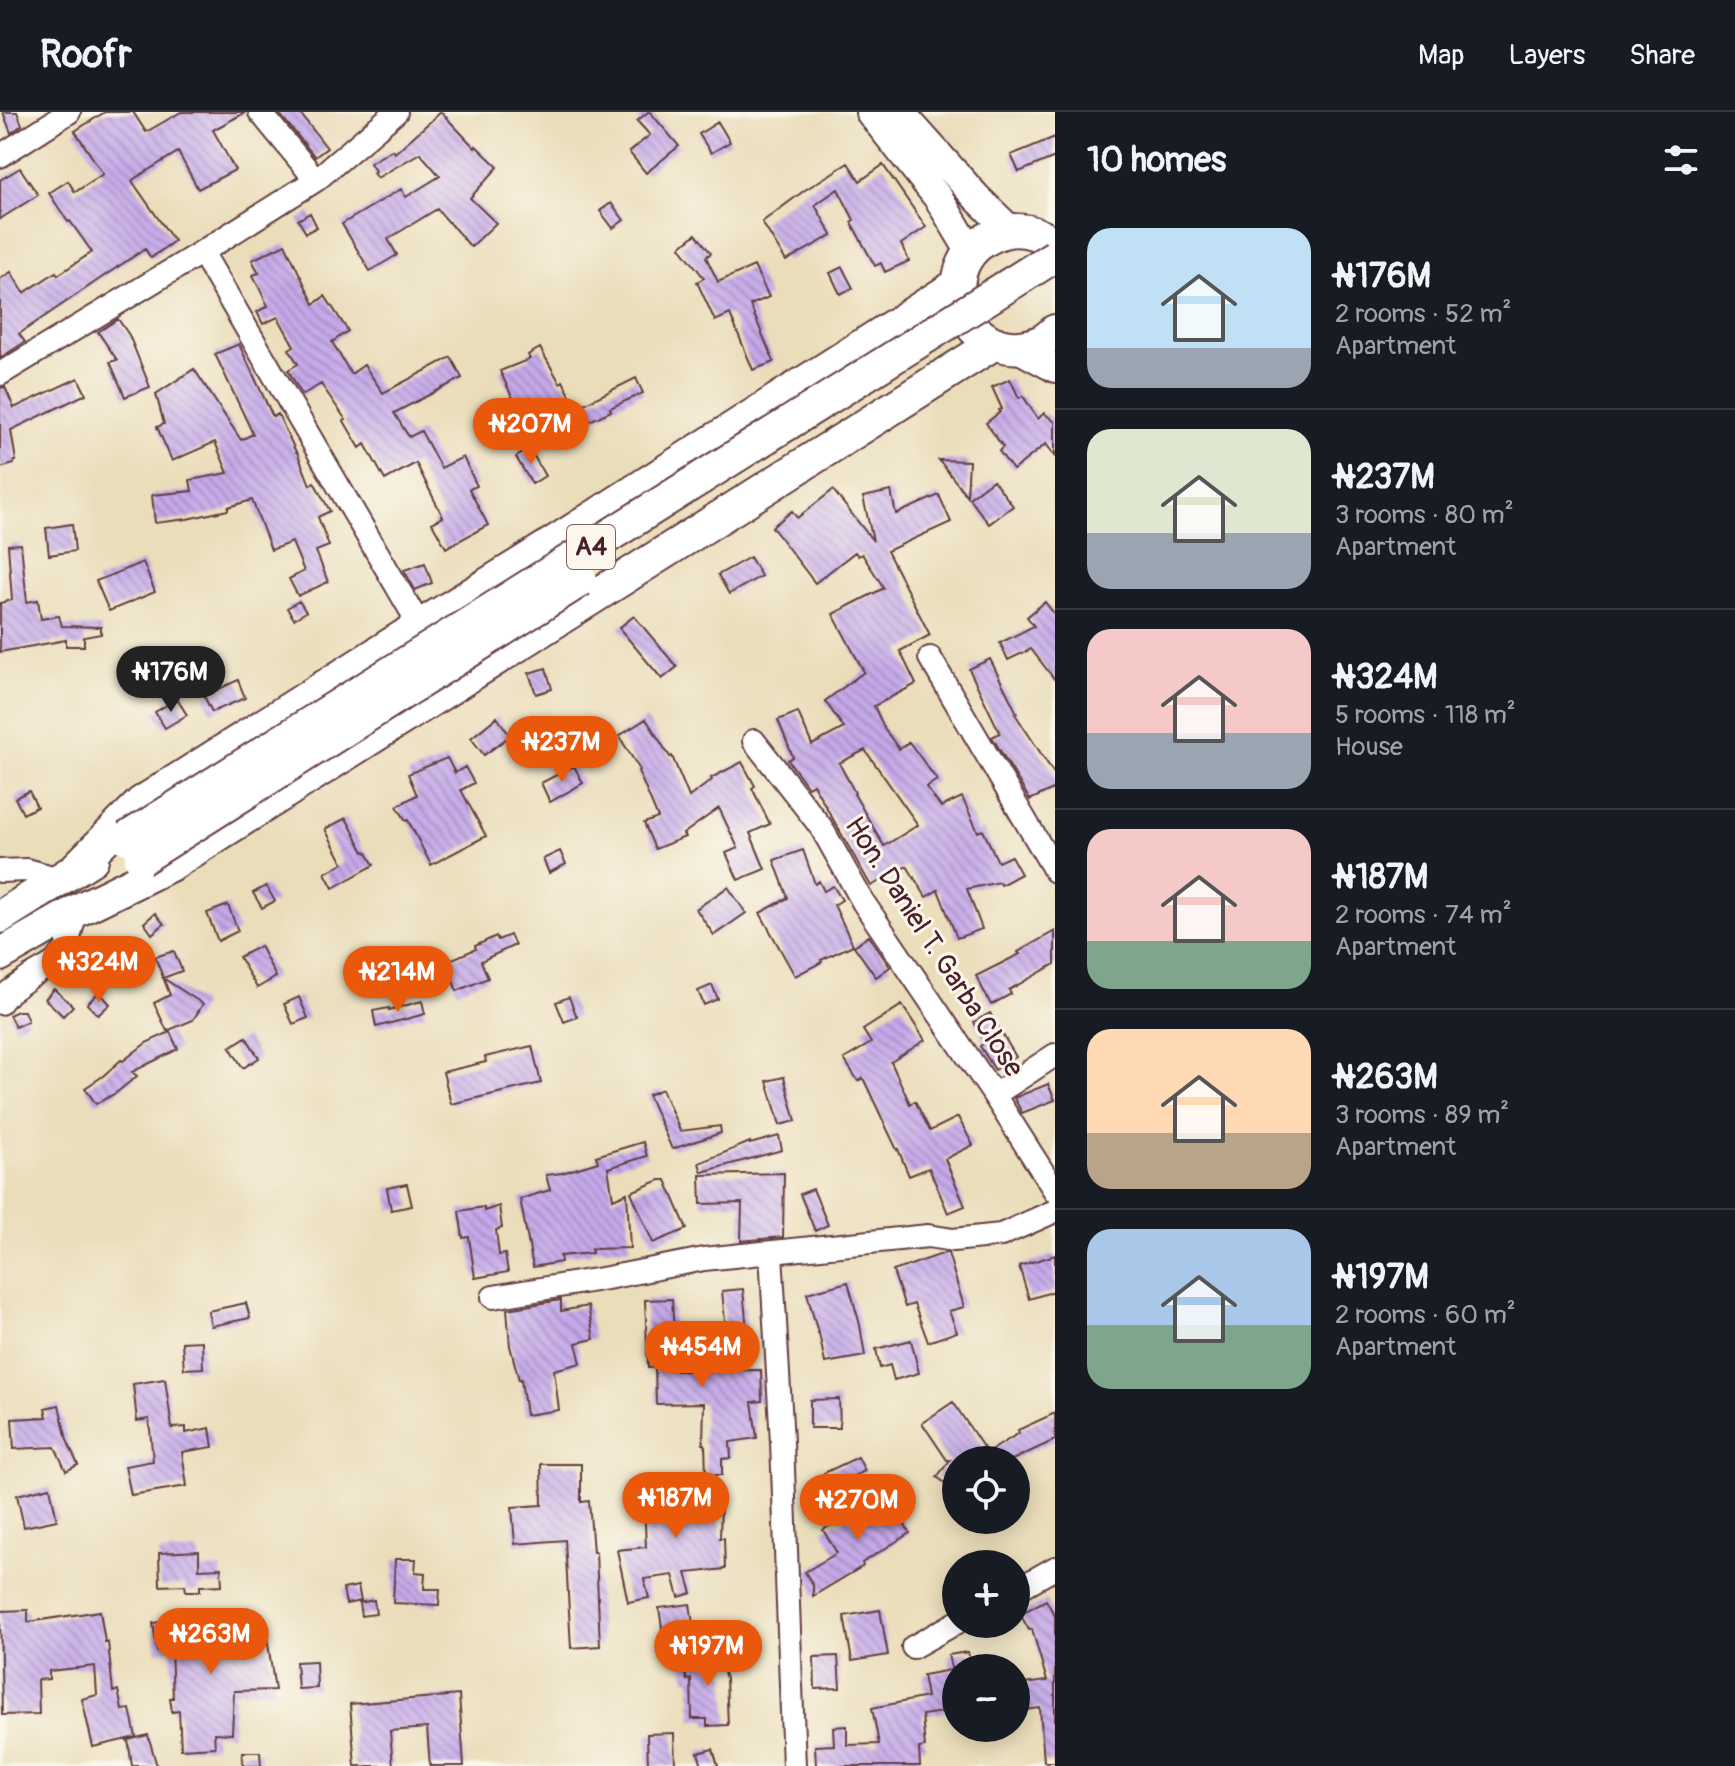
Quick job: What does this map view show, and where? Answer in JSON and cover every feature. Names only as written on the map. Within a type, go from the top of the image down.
[{"type":"highway","points":[[1005,345],[979,334],[967,320],[959,304],[957,285],[961,267],[970,251],[988,237],[1042,237]]},
{"type":"highway","name":"A4","points":[[87,905],[120,874],[134,848],[1042,237]]},
{"type":"highway","name":"A4","points":[[0,917],[68,874],[134,848],[1055,281]]},
{"type":"highway","name":"A4","points":[[68,874],[141,803],[957,285]]},
{"type":"highway","name":"A4","points":[[0,955],[87,905],[172,864],[1005,345],[1041,342],[1055,331]]},
{"type":"main road","points":[[870,112],[939,199],[970,251]]},
{"type":"main road","points":[[900,112],[977,198],[1042,237]]},
{"type":"main road","points":[[1005,345],[1055,368]]},
{"type":"street","points":[[0,156],[69,112]]},
{"type":"street","points":[[260,112],[316,180]]},
{"type":"street","points":[[0,374],[316,180],[396,112]]},
{"type":"street","points":[[202,252],[420,626]]},
{"type":"street","points":[[930,658],[1047,840],[1055,871]]},
{"type":"street","name":"Hon. Daniel T. Garba Close","points":[[754,741],[821,827],[863,902],[1055,1191]]},
{"type":"street","points":[[0,871],[68,874]]},
{"type":"street","points":[[0,1003],[9,992],[54,963],[66,950],[87,905]]},
{"type":"street","points":[[994,1095],[1055,1055]]},
{"type":"street","points":[[493,1297],[704,1259],[928,1236],[953,1240],[1001,1235],[1055,1211]]},
{"type":"street","points":[[771,1253],[782,1442],[794,1766]]},
{"type":"street","points":[[1030,1582],[1055,1568]]},
{"type":"street","points":[[913,1647],[942,1631]]},
{"type":"building","points":[[3,112],[17,112],[22,125],[11,133]]},
{"type":"building","points":[[105,112],[133,112],[146,132],[181,112],[246,112],[213,130],[235,170],[198,189],[178,152],[134,179],[132,181],[174,241],[151,258],[145,249],[107,274],[19,334],[25,342],[0,358],[0,279],[11,272],[24,293],[92,252],[49,193],[68,181],[75,192],[103,174],[75,131]]},
{"type":"building","points":[[278,112],[299,112],[327,148],[315,157]]},
{"type":"building","points":[[441,112],[498,167],[470,198],[496,223],[471,247],[437,209],[388,239],[397,255],[370,271],[342,224],[401,189],[406,197],[440,176],[420,153],[377,178],[370,163],[392,150],[395,153]]},
{"type":"building","points":[[648,112],[679,146],[646,173],[629,152],[650,135],[637,121]]},
{"type":"building","points":[[718,122],[730,142],[711,153],[699,134]]},
{"type":"building","points":[[1055,137],[1055,157],[1019,172],[1011,155]]},
{"type":"building","points":[[848,163],[860,181],[883,165],[926,227],[901,244],[909,261],[885,272],[881,263],[875,266],[851,222],[854,220],[838,189],[815,205],[832,235],[786,261],[762,222]]},
{"type":"building","points":[[20,168],[38,195],[0,219],[0,180]]},
{"type":"building","points":[[611,203],[624,220],[613,228],[600,211]]},
{"type":"building","points":[[310,213],[317,227],[306,233],[298,220]]},
{"type":"building","points":[[696,234],[711,253],[706,257],[718,282],[754,266],[769,297],[750,305],[774,362],[753,370],[730,314],[715,321],[697,282],[704,278],[680,247]]},
{"type":"building","points":[[285,244],[314,304],[325,296],[348,331],[332,342],[351,374],[364,365],[383,393],[451,357],[462,378],[394,413],[409,437],[421,431],[441,468],[463,457],[477,486],[469,489],[488,525],[446,548],[432,523],[443,517],[416,463],[385,480],[365,444],[360,448],[346,420],[321,384],[302,395],[288,370],[298,364],[289,349],[294,346],[278,317],[263,324],[257,312],[268,306],[253,275],[259,273],[252,260]]},
{"type":"building","points":[[842,267],[853,288],[840,294],[830,273]]},
{"type":"building","points":[[118,319],[129,335],[150,387],[125,397],[110,362],[117,360],[98,332]]},
{"type":"building","points":[[239,344],[273,417],[278,414],[310,485],[314,482],[330,511],[318,517],[329,546],[316,551],[328,582],[298,596],[289,579],[304,571],[292,542],[271,550],[252,500],[228,507],[228,510],[155,523],[152,495],[192,491],[190,480],[228,473],[215,442],[172,461],[157,427],[164,424],[156,394],[194,369],[241,440],[253,434],[215,354]]},
{"type":"building","points":[[540,348],[560,383],[563,381],[576,408],[636,378],[643,393],[581,425],[578,419],[530,445],[520,423],[507,430],[496,413],[514,401],[500,371],[530,359],[528,355]]},
{"type":"building","points":[[78,378],[86,394],[11,430],[16,461],[0,468],[0,388],[5,387],[14,408]]},
{"type":"building","points":[[1010,379],[1019,398],[1023,396],[1038,419],[1044,413],[1055,422],[1055,456],[1046,444],[1013,470],[999,451],[1003,447],[986,423],[1002,409],[992,387]]},
{"type":"building","points":[[530,449],[545,476],[532,484],[516,457]]},
{"type":"building","points":[[939,460],[969,461],[967,496]]},
{"type":"building","points":[[993,480],[1013,506],[989,524],[969,498]]},
{"type":"building","points":[[833,490],[873,541],[863,497],[891,491],[896,514],[939,495],[951,522],[887,551],[930,635],[900,651],[916,684],[874,706],[885,730],[899,749],[909,742],[937,780],[926,787],[941,807],[962,797],[978,832],[983,830],[998,862],[1011,856],[1021,874],[1001,885],[999,882],[967,889],[982,929],[957,938],[938,890],[926,897],[907,866],[871,886],[813,784],[808,787],[788,760],[793,757],[778,720],[798,712],[812,745],[844,728],[825,701],[864,672],[833,614],[884,588],[862,554],[858,556],[855,552],[815,583],[772,527],[792,511],[797,518]],"holes":[[[865,750],[918,825],[884,846],[839,763]]]},
{"type":"building","points":[[72,524],[75,551],[49,555],[46,528]]},
{"type":"building","points":[[21,544],[27,602],[38,600],[41,619],[59,616],[62,626],[101,627],[101,634],[84,637],[84,646],[66,646],[66,640],[0,652],[0,603],[12,600],[8,545]]},
{"type":"building","points":[[750,557],[761,576],[729,594],[718,575]]},
{"type":"building","points":[[143,562],[155,592],[109,611],[96,581]]},
{"type":"building","points":[[425,563],[432,583],[415,590],[404,570]]},
{"type":"building","points":[[299,601],[306,612],[294,619],[287,608]]},
{"type":"building","points":[[1045,602],[1055,615],[1055,680],[1031,649],[1008,660],[1000,643],[1034,626],[1027,617]]},
{"type":"building","points":[[634,616],[677,667],[662,679],[619,628]]},
{"type":"building","points":[[990,659],[1015,714],[1055,775],[1055,788],[1030,800],[992,737],[1000,733],[969,669]]},
{"type":"building","points":[[546,668],[552,689],[536,694],[529,673]]},
{"type":"building","points":[[238,680],[245,698],[212,712],[204,696]]},
{"type":"building","points":[[177,699],[187,715],[165,728],[155,712]]},
{"type":"building","points":[[497,717],[510,736],[484,755],[471,738]]},
{"type":"building","points":[[646,719],[672,756],[689,797],[711,778],[742,762],[770,824],[750,833],[765,869],[738,880],[726,853],[738,848],[719,808],[683,834],[685,837],[655,849],[644,823],[658,818],[640,770],[619,736]]},
{"type":"building","points":[[447,758],[455,773],[465,767],[474,783],[461,790],[486,836],[431,865],[408,820],[397,806],[417,795],[408,774]]},
{"type":"building","points":[[574,766],[583,783],[550,802],[541,783]]},
{"type":"building","points":[[29,791],[37,807],[23,814],[15,798]]},
{"type":"building","points":[[346,818],[374,865],[333,888],[325,873],[343,863],[325,829]]},
{"type":"building","points":[[803,850],[815,884],[819,881],[824,891],[833,886],[842,900],[834,905],[853,945],[795,976],[760,913],[788,898],[774,860]]},
{"type":"building","points":[[560,851],[566,864],[549,873],[543,859]]},
{"type":"building","points":[[266,886],[275,901],[262,908],[253,893]]},
{"type":"building","points":[[728,887],[746,913],[714,935],[696,909]]},
{"type":"building","points":[[228,905],[238,931],[218,941],[207,913]]},
{"type":"building","points":[[155,913],[164,924],[152,934],[144,923]]},
{"type":"building","points":[[1055,931],[1055,964],[1009,990],[1011,994],[991,1005],[976,976],[1020,954],[1018,952]]},
{"type":"building","points":[[510,935],[515,945],[481,961],[488,978],[457,991],[445,962],[476,949],[475,946],[496,936],[498,940]]},
{"type":"building","points":[[869,936],[890,967],[876,977],[854,946]]},
{"type":"building","points":[[260,946],[276,977],[257,988],[239,957]]},
{"type":"building","points":[[174,951],[182,971],[163,978],[155,957]]},
{"type":"building","points":[[163,978],[203,1004],[193,1020],[167,1031],[154,1003],[170,995]]},
{"type":"building","points":[[712,985],[718,999],[704,1005],[698,991]]},
{"type":"building","points":[[54,989],[73,1006],[63,1016],[45,999]]},
{"type":"building","points":[[99,992],[110,1004],[98,1015],[87,1004]]},
{"type":"building","points":[[299,997],[308,1018],[293,1024],[284,1004]]},
{"type":"building","points":[[569,997],[577,1017],[564,1022],[556,1002]]},
{"type":"building","points":[[422,1001],[425,1014],[376,1027],[373,1011]]},
{"type":"building","points":[[902,1005],[925,1040],[891,1062],[910,1104],[915,1101],[930,1131],[958,1117],[973,1145],[945,1159],[965,1206],[948,1213],[929,1168],[909,1176],[863,1078],[858,1081],[844,1059],[871,1043],[863,1030]]},
{"type":"building","points":[[24,1011],[28,1021],[15,1027],[9,1015]]},
{"type":"building","points":[[990,1013],[1016,1057],[995,1070],[980,1046],[985,1043],[974,1022]]},
{"type":"building","points":[[170,1032],[178,1049],[132,1072],[137,1076],[96,1104],[85,1088],[146,1043]]},
{"type":"building","points":[[246,1037],[259,1058],[243,1068],[230,1047]]},
{"type":"building","points":[[532,1046],[541,1083],[451,1104],[443,1072],[486,1062],[485,1057]]},
{"type":"building","points":[[784,1077],[796,1121],[780,1125],[767,1081]]},
{"type":"building","points":[[1048,1084],[1055,1100],[1022,1113],[1014,1098]]},
{"type":"building","points":[[662,1089],[680,1131],[720,1126],[721,1133],[672,1149],[648,1095]]},
{"type":"building","points":[[779,1136],[782,1150],[702,1172],[699,1163],[750,1142]]},
{"type":"building","points":[[643,1142],[647,1156],[608,1168],[613,1199],[627,1193],[630,1248],[591,1249],[592,1253],[560,1256],[561,1262],[533,1267],[520,1199],[550,1190],[546,1175],[598,1162],[596,1156]]},
{"type":"building","points":[[784,1173],[783,1237],[741,1241],[742,1203],[701,1204],[700,1175]]},
{"type":"building","points":[[666,1180],[687,1229],[653,1243],[631,1192]]},
{"type":"building","points":[[407,1184],[412,1206],[391,1210],[387,1188]]},
{"type":"building","points":[[813,1189],[828,1225],[815,1231],[800,1194]]},
{"type":"building","points":[[499,1206],[502,1228],[496,1230],[499,1255],[505,1254],[508,1272],[475,1278],[469,1237],[463,1238],[459,1211],[484,1207],[484,1211]]},
{"type":"building","points":[[948,1253],[964,1307],[949,1311],[957,1332],[928,1342],[914,1304],[905,1307],[893,1271]]},
{"type":"building","points":[[1055,1255],[1055,1291],[1029,1299],[1019,1266]]},
{"type":"building","points":[[848,1282],[865,1356],[825,1363],[807,1293]]},
{"type":"building","points":[[743,1289],[747,1330],[726,1331],[722,1291]]},
{"type":"building","points":[[672,1299],[676,1371],[761,1370],[762,1401],[752,1402],[757,1438],[730,1442],[731,1458],[722,1459],[722,1475],[706,1475],[704,1403],[656,1404],[655,1367],[648,1368],[645,1300]]},
{"type":"building","points":[[561,1300],[561,1311],[588,1306],[594,1339],[576,1343],[581,1363],[554,1370],[559,1410],[526,1415],[521,1379],[510,1346],[507,1309]]},
{"type":"building","points":[[246,1303],[250,1318],[211,1326],[208,1311]]},
{"type":"building","points":[[911,1340],[919,1373],[894,1380],[890,1365],[880,1368],[876,1349]]},
{"type":"building","points":[[202,1341],[203,1368],[184,1369],[182,1342]]},
{"type":"building","points":[[165,1379],[172,1428],[186,1427],[186,1433],[210,1428],[213,1447],[182,1452],[187,1486],[131,1495],[125,1466],[153,1461],[149,1419],[137,1421],[133,1384]]},
{"type":"building","points":[[839,1399],[840,1428],[810,1428],[810,1400]]},
{"type":"building","points":[[953,1402],[982,1446],[942,1446],[942,1453],[922,1423]]},
{"type":"building","points":[[59,1405],[67,1440],[78,1465],[66,1471],[55,1447],[14,1449],[12,1419],[47,1417],[45,1408]]},
{"type":"building","points":[[1055,1413],[1055,1440],[1030,1452],[1030,1446],[998,1446],[1019,1433],[1018,1430]]},
{"type":"building","points":[[858,1457],[865,1471],[830,1487],[824,1473]]},
{"type":"building","points":[[541,1464],[581,1464],[581,1502],[589,1501],[593,1552],[596,1552],[600,1646],[571,1648],[565,1540],[515,1544],[512,1507],[542,1505]]},
{"type":"building","points":[[716,1483],[717,1505],[721,1505],[720,1538],[724,1538],[725,1569],[686,1573],[692,1593],[679,1597],[673,1575],[644,1579],[649,1598],[628,1602],[617,1550],[646,1547],[644,1502],[667,1501],[664,1485]]},
{"type":"building","points":[[50,1487],[57,1520],[24,1527],[17,1495]]},
{"type":"building","points":[[885,1494],[910,1533],[813,1596],[813,1585],[805,1572],[837,1553],[823,1530]]},
{"type":"building","points":[[199,1551],[199,1569],[221,1568],[222,1585],[200,1586],[200,1591],[186,1591],[185,1585],[160,1586],[159,1553]]},
{"type":"building","points":[[395,1559],[416,1559],[415,1572],[425,1573],[424,1589],[440,1589],[439,1605],[393,1603]]},
{"type":"building","points":[[358,1586],[361,1601],[346,1604],[343,1589]]},
{"type":"building","points":[[374,1600],[376,1614],[361,1616],[359,1603]]},
{"type":"building","points":[[1046,1600],[1055,1616],[1055,1762],[1044,1762],[1040,1708],[1030,1709],[1030,1683],[1047,1681],[1030,1630],[1030,1609]]},
{"type":"building","points":[[690,1604],[694,1630],[663,1634],[659,1608]]},
{"type":"building","points":[[28,1610],[28,1622],[100,1611],[105,1642],[108,1642],[113,1692],[118,1690],[122,1710],[130,1709],[136,1737],[93,1747],[82,1699],[97,1695],[95,1666],[49,1671],[49,1679],[38,1680],[39,1714],[2,1715],[0,1611]]},
{"type":"building","points":[[880,1610],[888,1655],[852,1661],[844,1616]]},
{"type":"building","points":[[202,1616],[205,1639],[266,1630],[275,1690],[234,1691],[232,1734],[214,1733],[215,1747],[181,1749],[179,1711],[172,1712],[170,1698],[173,1698],[171,1649],[157,1651],[153,1623]]},
{"type":"building","points":[[717,1650],[726,1679],[728,1725],[707,1726],[707,1719],[692,1719],[691,1679],[687,1680],[681,1660]]},
{"type":"building","points":[[838,1656],[840,1688],[815,1689],[814,1657]]},
{"type":"building","points":[[316,1661],[317,1688],[298,1689],[296,1662]]},
{"type":"building","points":[[942,1672],[942,1712],[922,1715],[925,1747],[919,1748],[920,1766],[816,1766],[815,1746],[834,1745],[833,1727],[847,1726],[847,1745],[879,1744],[872,1708],[927,1697],[923,1675]]},
{"type":"building","points":[[459,1695],[464,1766],[430,1766],[427,1728],[390,1731],[393,1766],[355,1766],[350,1704]]},
{"type":"building","points":[[674,1733],[675,1766],[648,1766],[647,1734]]},
{"type":"building","points":[[148,1735],[157,1766],[132,1766],[128,1740]]},
{"type":"building","points":[[713,1749],[718,1766],[702,1766],[698,1753]]},
{"type":"building","points":[[242,1752],[260,1752],[261,1766],[243,1766]]}]
